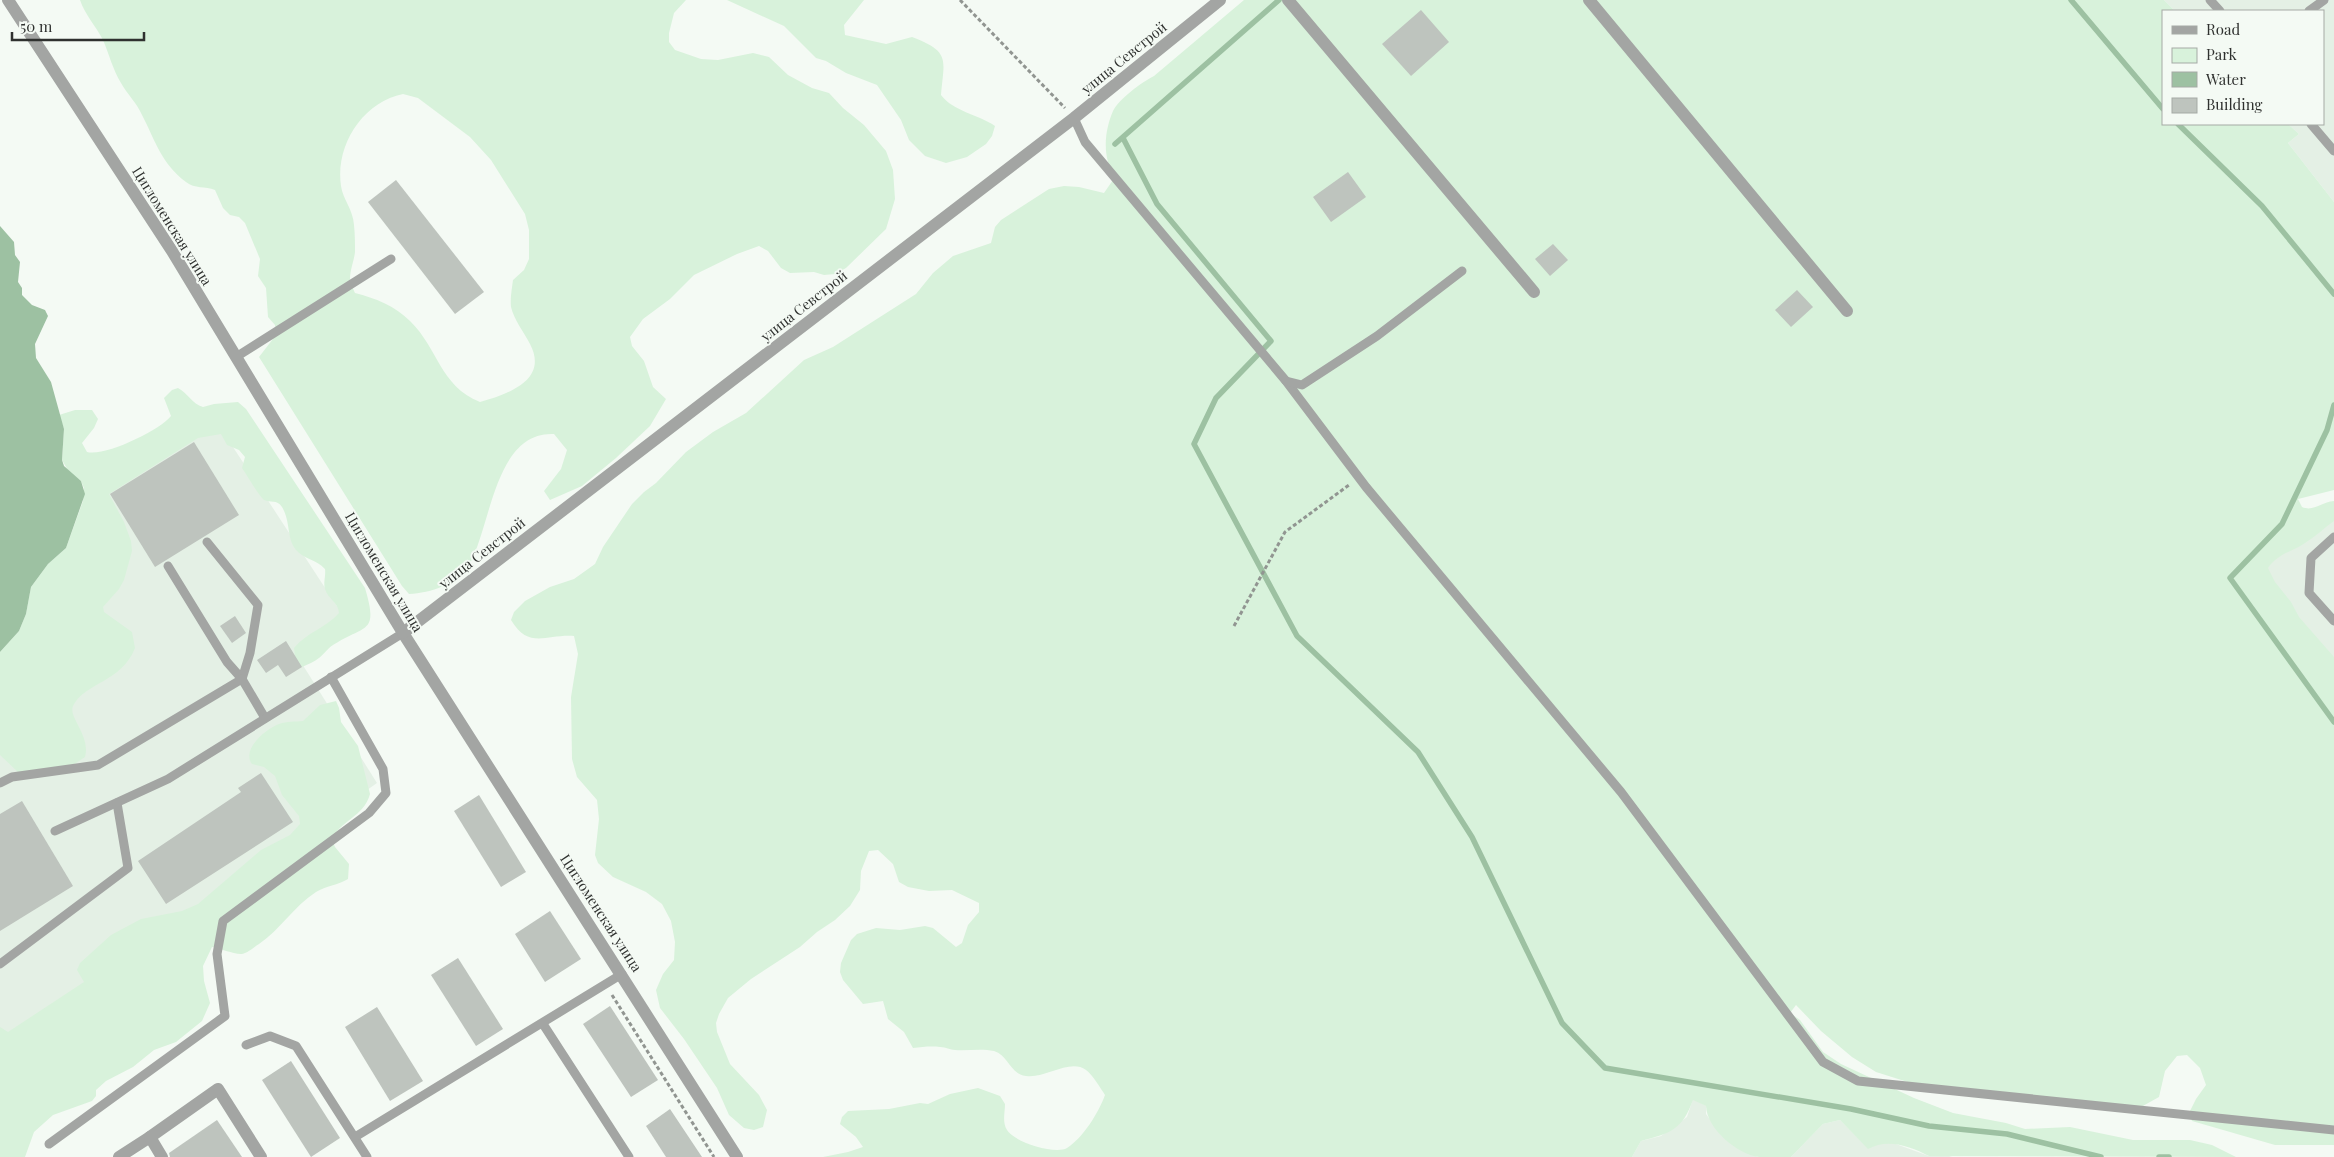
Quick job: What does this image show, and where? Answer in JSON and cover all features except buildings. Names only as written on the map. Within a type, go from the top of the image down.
[{"type":"street","name":"Цигломенская улица","points":[[8,0],[172,251],[403,632],[737,1157]]},
{"type":"street","name":"улица Севстрой","points":[[403,632],[1074,118],[1220,0]]},
{"type":"street","points":[[1288,0],[1534,292]]},
{"type":"street","points":[[1589,0],[1847,312]]},
{"type":"street","points":[[119,1157],[218,1089],[261,1157]]},
{"type":"street","points":[[150,1137],[162,1157]]},
{"type":"lane","points":[[2210,0],[2219,10]]},
{"type":"lane","points":[[2310,10],[2324,0]]},
{"type":"lane","points":[[1074,118],[1085,142],[1286,381],[1358,478],[1621,792],[1823,1062],[1858,1081],[2334,1130]]},
{"type":"lane","points":[[2313,125],[2334,151]]},
{"type":"lane","points":[[236,358],[390,259]]},
{"type":"lane","points":[[1286,381],[1302,385],[1377,336],[1462,271]]},
{"type":"lane","points":[[2334,538],[2311,558],[2309,593],[2334,621]]},
{"type":"lane","points":[[0,783],[12,777],[98,765],[242,679],[250,653],[258,605],[207,542]]},
{"type":"lane","points":[[168,566],[227,662],[242,679],[265,718]]},
{"type":"lane","points":[[56,831],[168,780],[403,632]]},
{"type":"lane","points":[[49,1144],[225,1016],[217,954],[223,921],[369,813],[386,793],[383,769],[331,677]]},
{"type":"lane","points":[[0,964],[128,868],[117,803]]},
{"type":"lane","points":[[355,1137],[543,1024],[622,974]]},
{"type":"lane","points":[[543,1024],[628,1157]]},
{"type":"lane","points":[[246,1045],[270,1036],[296,1046],[367,1157]]},
{"type":"path","points":[[960,0],[1074,118]]},
{"type":"path","points":[[1234,626],[1285,532],[1358,478]]},
{"type":"path","points":[[605,985],[714,1157]]},
{"type":"shaded area","points":[[2164,0],[2334,0],[2334,202],[2288,143],[2299,134],[2289,125],[2324,125],[2324,10],[2174,10]]},
{"type":"shaded area","points":[[216,421],[348,623],[299,659],[377,783],[0,1050],[0,697],[98,490]]},
{"type":"shaded area","points":[[2334,511],[2334,672],[2255,569]]},
{"type":"shaded area","points":[[1693,1099],[1706,1106],[1706,1114],[1721,1135],[1742,1150],[1758,1157],[1632,1157],[1641,1141],[1661,1136],[1687,1117]]},
{"type":"shaded area","points":[[1840,1120],[1868,1148],[1884,1142],[1893,1143],[1929,1156],[1946,1155],[1952,1157],[1791,1157],[1823,1124]]},
{"type":"green space","points":[[80,0],[686,0],[674,13],[669,33],[669,42],[675,50],[701,59],[718,60],[753,53],[769,57],[788,75],[812,88],[829,93],[843,108],[864,125],[886,151],[893,170],[895,199],[886,229],[846,268],[835,274],[824,275],[814,272],[790,273],[781,268],[768,251],[759,246],[737,254],[694,275],[670,299],[643,319],[630,337],[632,346],[644,361],[653,387],[666,399],[650,426],[582,486],[550,500],[544,491],[561,469],[567,450],[554,434],[534,437],[518,448],[497,484],[477,549],[464,572],[443,586],[426,592],[409,594],[402,586],[259,357],[276,335],[275,325],[268,317],[266,288],[258,276],[260,259],[245,223],[239,217],[230,215],[223,208],[215,190],[189,184],[165,160],[140,111],[118,78],[103,40]],"holes":[[[403,94],[418,98],[470,137],[491,160],[525,214],[529,230],[529,259],[524,270],[513,280],[511,307],[514,317],[530,344],[534,356],[534,367],[530,376],[523,384],[502,395],[480,402],[456,386],[440,366],[427,343],[410,321],[384,303],[355,293],[350,281],[355,252],[354,228],[352,214],[342,191],[340,171],[347,141],[364,116],[376,106]]]},
{"type":"green space","points":[[727,0],[864,0],[844,25],[845,35],[886,44],[912,37],[933,47],[942,58],[941,95],[946,101],[959,109],[995,126],[992,136],[986,144],[967,157],[946,163],[925,156],[909,140],[901,120],[877,85],[846,73],[826,61],[816,58],[784,26]]},
{"type":"green space","points":[[1244,0],[2164,0],[2174,10],[2162,10],[2162,125],[2289,125],[2299,134],[2288,143],[2334,202],[2334,490],[2298,499],[2302,507],[2306,508],[2314,508],[2334,501],[2334,521],[2309,541],[2276,559],[2268,568],[2275,582],[2291,602],[2299,617],[2334,657],[2334,1145],[2275,1145],[2192,1121],[2189,1113],[2206,1085],[2200,1068],[2187,1055],[2177,1056],[2165,1071],[2159,1097],[2141,1107],[1914,1084],[1876,1072],[1852,1057],[1821,1031],[1796,1005],[1790,1013],[1800,1020],[1823,1052],[1841,1064],[1914,1098],[1953,1113],[2006,1123],[2025,1129],[2070,1127],[2133,1140],[2190,1140],[2212,1145],[2236,1157],[1929,1156],[1906,1146],[1891,1144],[1883,1144],[1868,1149],[1840,1120],[1823,1124],[1791,1157],[1759,1157],[1750,1155],[1733,1146],[1717,1131],[1708,1115],[1706,1106],[1693,1100],[1680,1124],[1668,1132],[1641,1141],[1632,1157],[823,1157],[863,1147],[856,1137],[840,1124],[842,1117],[848,1111],[889,1109],[920,1103],[928,1104],[950,1094],[978,1088],[1000,1096],[1005,1104],[1005,1127],[1011,1135],[1026,1143],[1045,1149],[1061,1150],[1073,1144],[1079,1138],[1095,1117],[1105,1095],[1091,1075],[1080,1067],[1065,1067],[1041,1075],[1026,1076],[1016,1072],[999,1053],[994,1051],[953,1050],[944,1047],[913,1048],[904,1032],[888,1019],[883,1001],[863,1004],[843,980],[840,972],[841,963],[851,940],[857,934],[876,928],[900,930],[925,926],[933,928],[956,947],[962,943],[968,925],[979,912],[979,903],[952,890],[929,891],[908,887],[899,882],[893,864],[878,850],[869,851],[861,871],[860,890],[850,906],[800,947],[751,979],[728,998],[719,1014],[716,1023],[717,1032],[730,1064],[759,1095],[767,1110],[763,1127],[754,1130],[744,1128],[729,1115],[717,1088],[684,1039],[660,1008],[656,990],[663,974],[674,960],[675,942],[671,921],[662,904],[646,892],[613,877],[598,863],[595,855],[599,819],[597,800],[577,777],[572,759],[571,697],[578,654],[574,636],[531,638],[524,635],[511,620],[514,612],[525,601],[550,587],[574,579],[595,564],[603,547],[632,504],[656,483],[686,452],[713,432],[746,413],[804,360],[833,347],[916,294],[933,273],[953,256],[991,243],[995,227],[1001,220],[1049,189],[1064,186],[1079,187],[1104,193],[1115,177],[1106,153],[1106,136],[1113,111],[1131,91],[1154,76]]},
{"type":"green space","points":[[178,388],[203,407],[238,402],[246,409],[365,588],[369,603],[369,621],[361,630],[333,645],[315,661],[302,667],[296,664],[294,648],[339,613],[337,606],[325,589],[325,569],[296,550],[291,540],[287,518],[282,507],[276,502],[264,500],[259,495],[242,468],[245,457],[239,450],[227,445],[221,434],[198,438],[109,494],[124,522],[131,541],[132,551],[124,580],[119,589],[103,607],[104,612],[132,632],[135,648],[121,668],[78,698],[73,706],[74,716],[85,742],[85,757],[70,767],[19,773],[0,755],[0,652],[19,631],[26,614],[31,587],[48,564],[66,548],[83,501],[84,488],[81,481],[69,472],[62,460],[64,429],[59,415],[75,410],[92,410],[98,419],[94,428],[82,443],[87,452],[106,450],[132,441],[165,422],[171,416],[164,398],[172,390]]},
{"type":"green space","points":[[336,701],[341,722],[358,746],[370,794],[363,808],[340,828],[332,840],[335,847],[349,864],[348,879],[316,892],[301,904],[267,938],[242,954],[212,947],[203,966],[204,981],[210,1003],[202,1021],[176,1042],[154,1050],[133,1067],[106,1081],[96,1090],[96,1096],[92,1101],[53,1115],[34,1132],[25,1157],[0,1157],[0,1027],[8,1032],[84,982],[77,970],[80,963],[111,935],[141,919],[182,911],[198,904],[261,850],[290,835],[300,824],[299,816],[282,795],[275,776],[264,767],[252,764],[249,758],[252,746],[268,730],[279,724],[303,721],[320,705]]},
{"type":"water","points":[[0,226],[14,242],[15,255],[20,262],[18,282],[22,288],[22,295],[32,305],[45,310],[48,316],[35,344],[36,358],[51,382],[64,429],[62,460],[64,466],[81,481],[85,494],[66,548],[48,564],[31,587],[26,614],[19,631],[0,652]]},
{"type":"waterway","points":[[1115,144],[1279,0]]},
{"type":"waterway","points":[[2071,0],[2162,108]]},
{"type":"waterway","points":[[2179,125],[2262,206],[2334,294]]},
{"type":"waterway","points":[[1123,138],[1157,204],[1271,341],[1216,398],[1194,444],[1297,636],[1418,752],[1472,837],[1562,1023],[1605,1068],[1851,1109],[1929,1126],[2007,1134],[2101,1157]]},
{"type":"waterway","points":[[2334,405],[2327,430],[2282,524],[2230,578],[2334,722]]},
{"type":"waterway","points":[[2159,1157],[2169,1157]]}]
